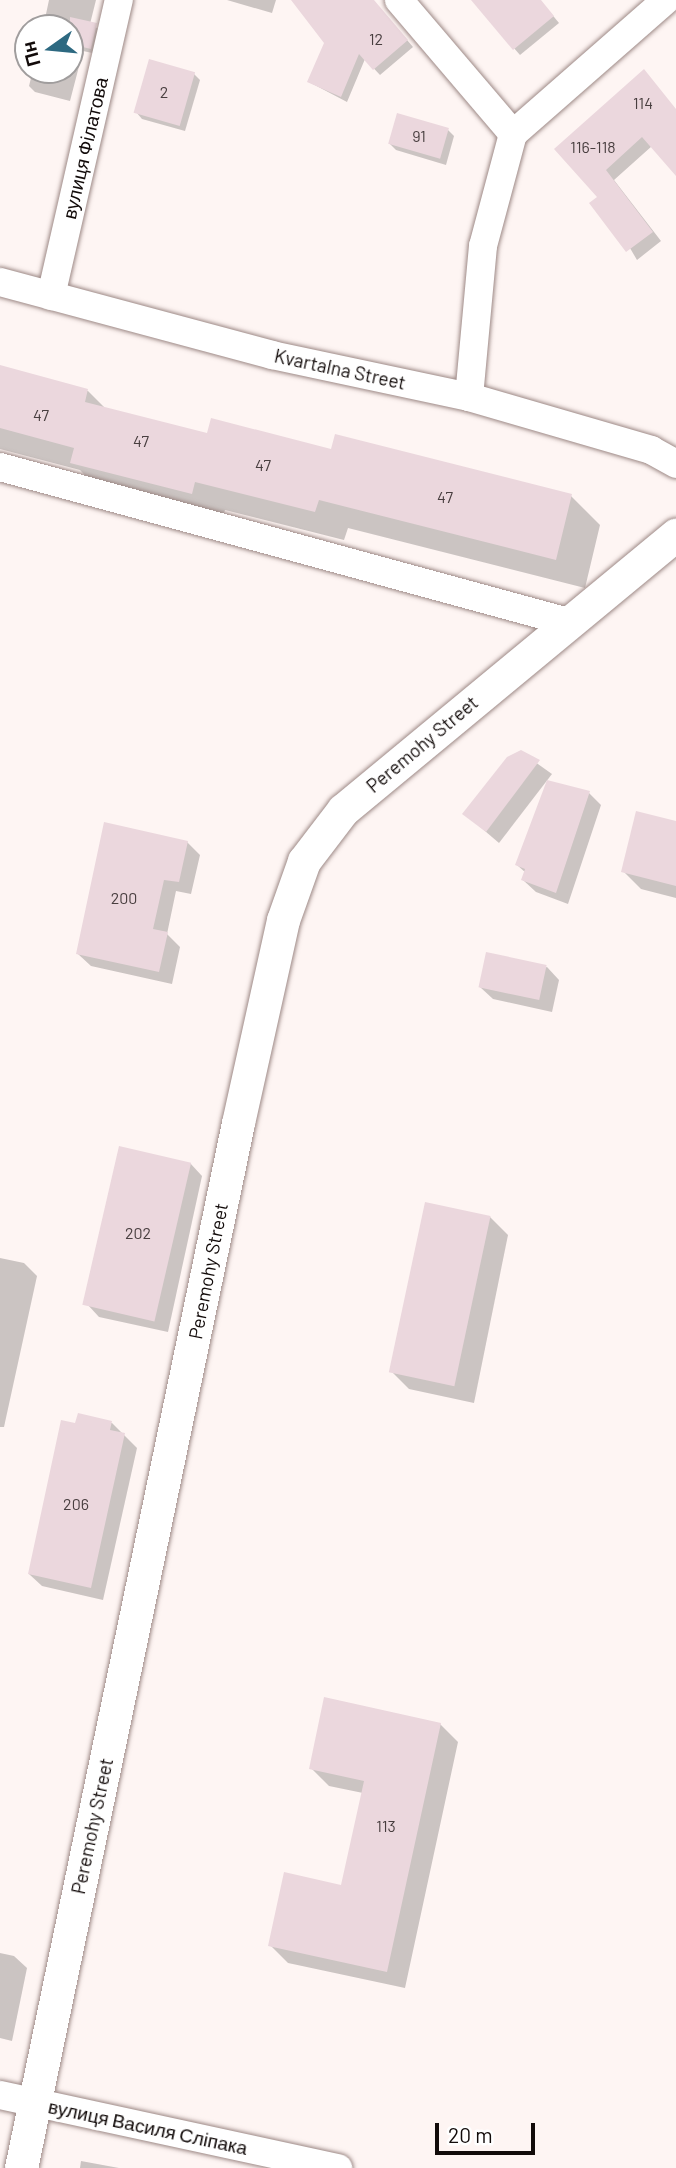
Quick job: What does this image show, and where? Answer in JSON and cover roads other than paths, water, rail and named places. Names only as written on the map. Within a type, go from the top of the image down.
[{"type":"street","name":"вулиця Філатова","points":[[51,296],[119,0]]},
{"type":"street","points":[[399,0],[513,134]]},
{"type":"street","points":[[469,397],[483,246],[513,134],[666,0]]},
{"type":"street","name":"Kvartalna Street","points":[[0,282],[272,355],[469,397],[651,450],[676,464]]},
{"type":"street","points":[[0,467],[568,622]]},
{"type":"street","name":"Peremohy Street","points":[[21,2168],[287,908],[304,861],[343,810],[676,535]]},
{"type":"street","name":"вулиця Василя Сліпака","points":[[0,2095],[338,2168]]}]
